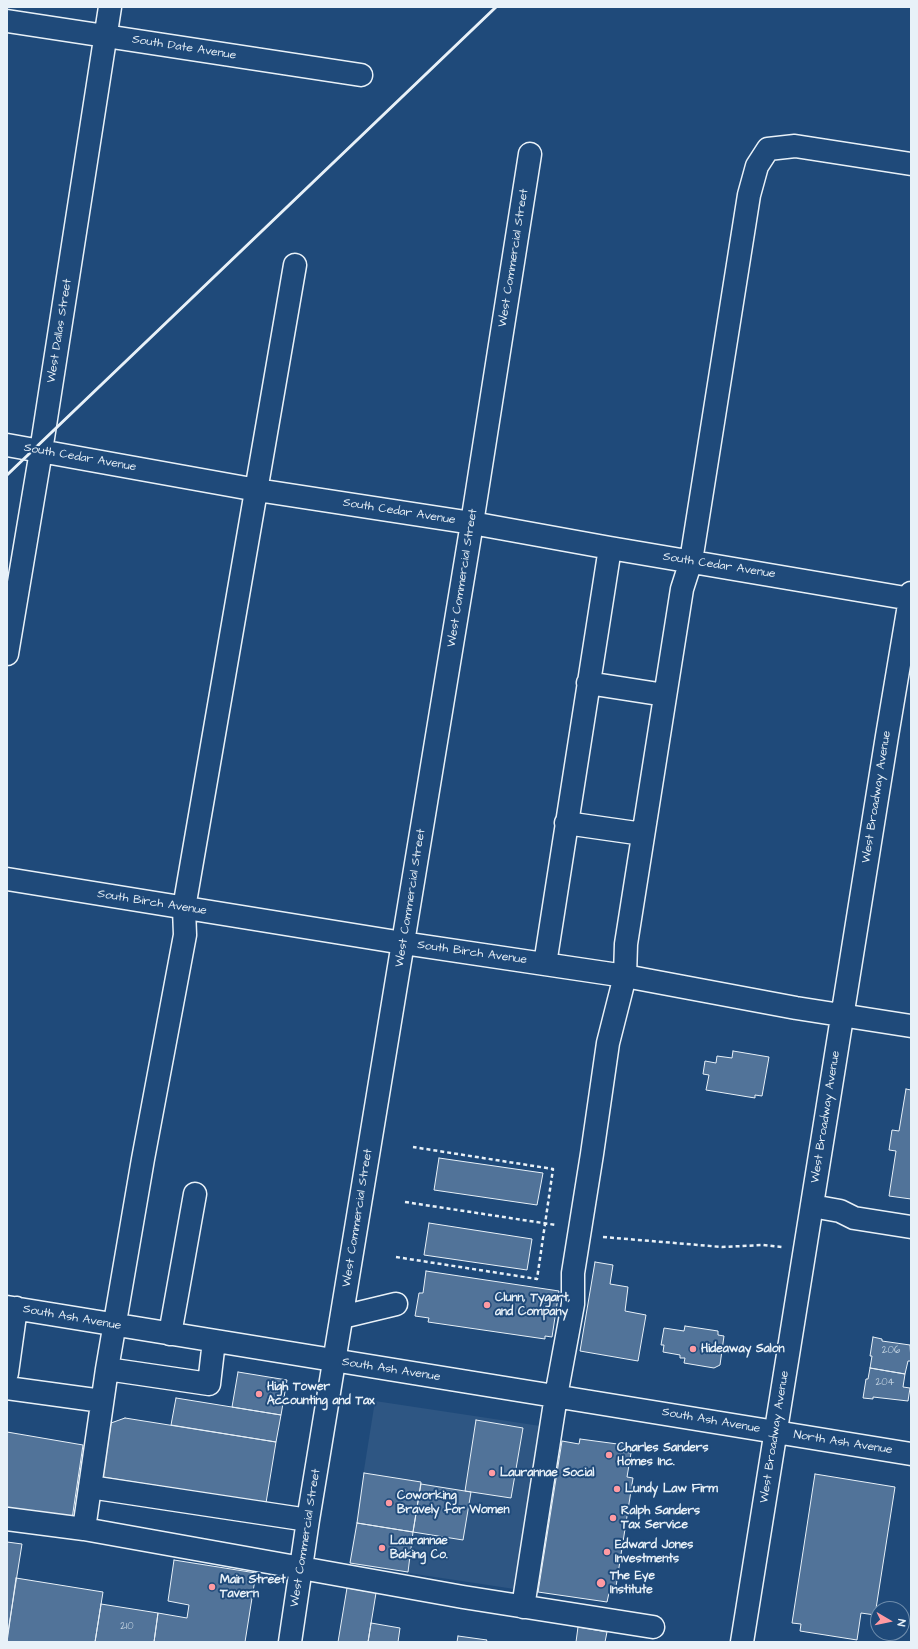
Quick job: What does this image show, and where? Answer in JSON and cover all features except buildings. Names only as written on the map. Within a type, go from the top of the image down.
[{"type":"street","name":"West Dallas Street","points":[[7,654],[41,451],[110,7]]},
{"type":"street","name":"South Date Avenue","points":[[7,21],[361,76]]},
{"type":"street","points":[[523,1607],[572,1304],[573,1273],[608,1043],[625,976],[626,944],[682,589],[691,561],[748,203],[757,166],[768,149],[795,146],[911,164]]},
{"type":"street","name":"West Commercial Street","points":[[290,1642],[308,1520],[472,523],[530,154]]},
{"type":"street","points":[[84,1529],[107,1369],[143,1159],[185,935],[184,908],[295,265]]},
{"type":"street","name":"South Cedar Avenue","points":[[7,445],[256,490],[472,523],[610,548],[911,597]]},
{"type":"street","points":[[545,964],[610,548]]},
{"type":"street","name":"West Broadway Avenue","points":[[747,1642],[776,1432],[842,1014],[911,597]]},
{"type":"street","points":[[588,683],[665,695]]},
{"type":"street","points":[[566,823],[643,834]]},
{"type":"street","name":"South Birch Avenue","points":[[7,880],[403,943],[625,976],[796,1008],[911,1026]]},
{"type":"street","points":[[170,1334],[195,1194]]},
{"type":"street","points":[[812,1206],[840,1211],[854,1218],[911,1228]]},
{"type":"street","points":[[342,1317],[396,1304]]},
{"type":"street","points":[[7,1373],[11,1307]]},
{"type":"street","name":"South Ash Avenue","points":[[11,1307],[776,1432]]},
{"type":"street","points":[[107,1369],[209,1384],[214,1341]]},
{"type":"street","points":[[7,1388],[102,1401]]},
{"type":"street","name":"North Ash Avenue","points":[[776,1432],[911,1454]]},
{"type":"street","points":[[90,1487],[308,1520]]},
{"type":"street","points":[[7,1519],[84,1529],[523,1607],[653,1627]]},
{"type":"path","points":[[396,1257],[537,1279],[553,1169],[413,1147]]},
{"type":"path","points":[[405,1202],[545,1223],[566,1227],[579,1234],[613,1238],[722,1247],[763,1244],[805,1249]]},
{"type":"shaded area","points":[[375,1401],[547,1427],[521,1590],[349,1564]]},
{"type":"railway","points":[[7,475],[496,7]]},
{"type":"place","name":"Clunn, Tygart, and Company","points":[[487,1305]]},
{"type":"place","name":"Hideaway Salon","points":[[693,1349]]},
{"type":"place","name":"High Tower Accounting and Tax","points":[[259,1394]]},
{"type":"place","name":"Charles Sanders Homes Inc.","points":[[609,1455]]},
{"type":"place","name":"Laurannae Social","points":[[492,1473]]},
{"type":"place","name":"Lundy Law Firm","points":[[617,1489]]},
{"type":"place","name":"Coworking Bravely for Women","points":[[389,1503]]},
{"type":"place","name":"Ralph Sanders Tax Service","points":[[613,1518]]},
{"type":"place","name":"Laurannae Baking Co.","points":[[382,1548]]},
{"type":"place","name":"Edward Jones Investments","points":[[607,1552]]},
{"type":"place","name":"The Eye Institute","points":[[601,1583]]},
{"type":"place","name":"Main Street Tavern","points":[[212,1587]]}]
